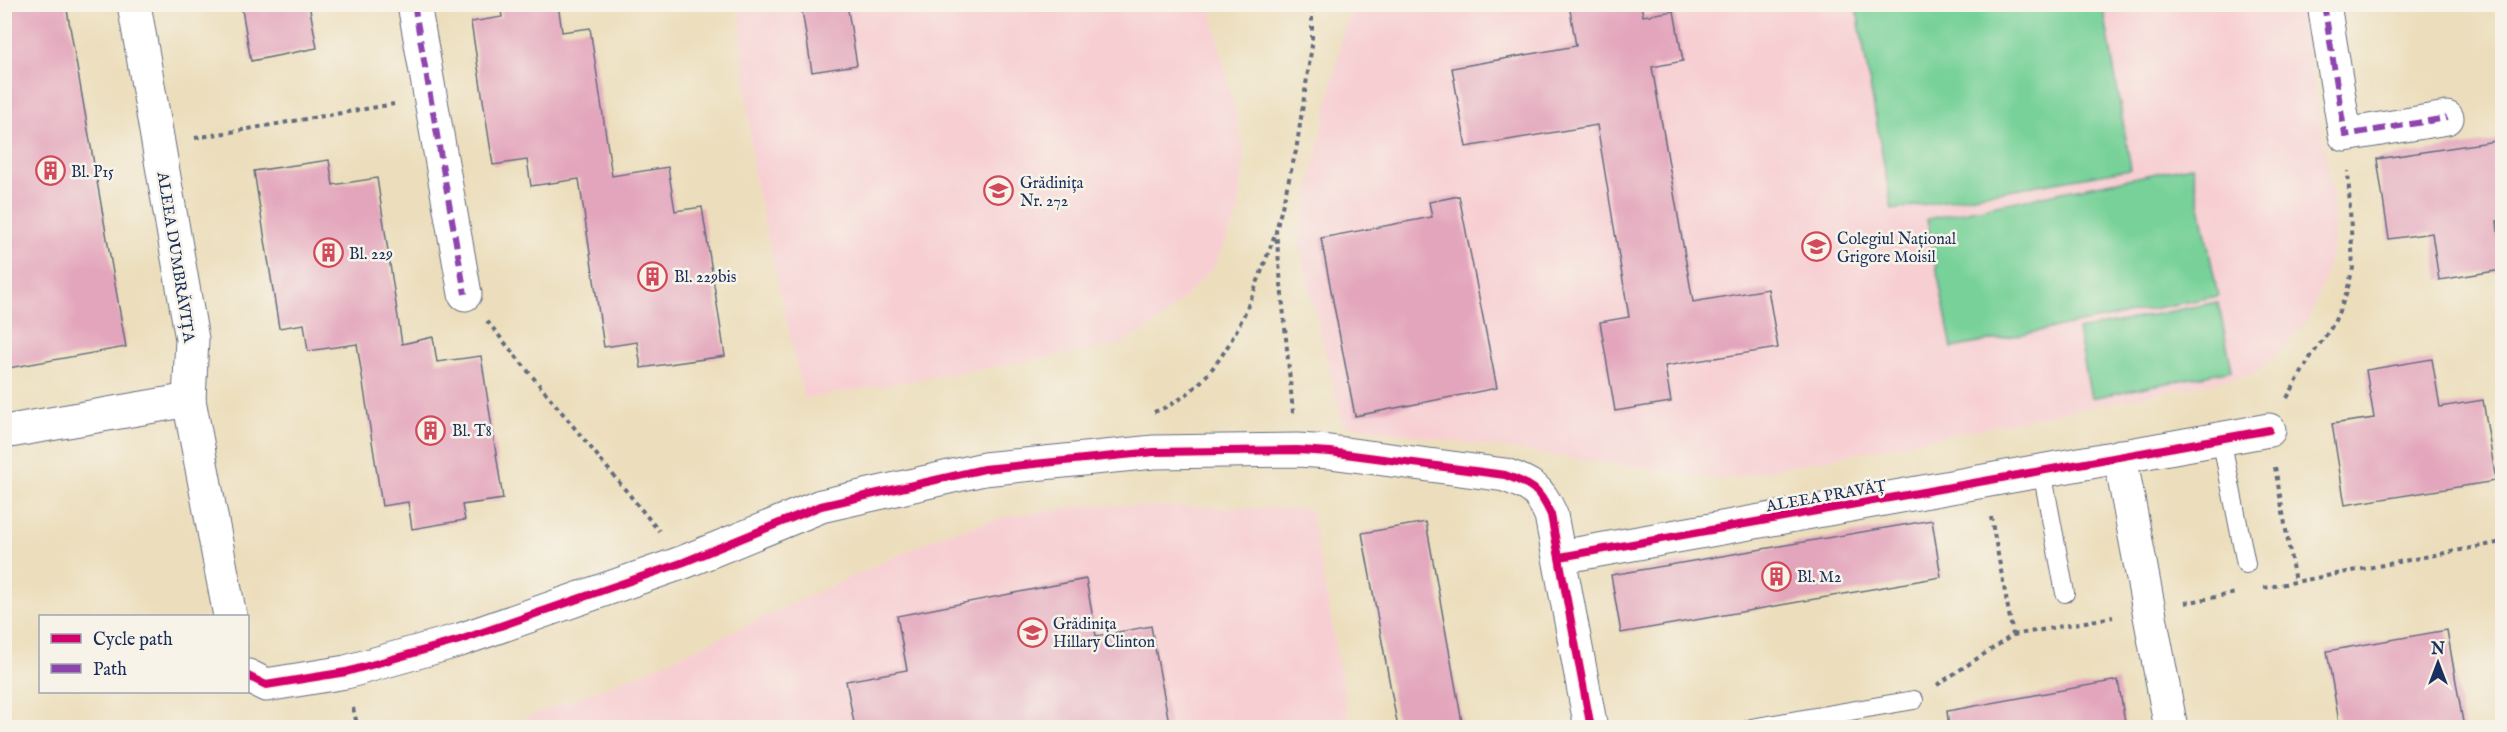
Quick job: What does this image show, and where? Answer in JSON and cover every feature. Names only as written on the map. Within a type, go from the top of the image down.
[{"type":"street","name":"ALEEA DUMBRĂVIȚA","points":[[134,4],[192,339],[189,400],[230,615]]},
{"type":"street","points":[[414,4],[465,294]]},
{"type":"street","points":[[2324,4],[2345,135],[2447,118]]},
{"type":"street","points":[[4,432],[189,400]]},
{"type":"street","name":"ALEEA PRAVĂȚ","points":[[1560,557],[2269,430]]},
{"type":"street","points":[[249,676],[266,685],[346,672],[460,640],[684,562],[821,506],[984,469],[1154,452],[1297,450],[1330,452],[1506,475],[1532,484],[1543,497],[1551,515],[1591,728]]},
{"type":"street","points":[[2120,456],[2171,728]]},
{"type":"lane","points":[[2221,438],[2246,564]]},
{"type":"lane","points":[[2042,471],[2065,593]]},
{"type":"lane","points":[[1751,728],[1914,700]]},
{"type":"path","points":[[1147,415],[1188,395],[1212,372],[1250,302],[1276,231],[1296,151],[1312,45],[1312,4]]},
{"type":"path","points":[[159,145],[430,98]]},
{"type":"path","points":[[2295,582],[2269,430],[2310,358],[2333,325],[2346,295],[2353,267],[2345,135]]},
{"type":"path","points":[[1276,231],[1297,450]]},
{"type":"path","points":[[465,294],[684,562]]},
{"type":"path","points":[[1914,700],[2013,635],[1984,481]]},
{"type":"shaded area","name":"Colegiul Național Grigore Moisil","points":[[1353,4],[2300,5],[2334,200],[2334,241],[2323,283],[2309,318],[2285,347],[2255,374],[1722,480],[1343,425],[1298,241],[1343,33]]},
{"type":"shaded area","name":"Grădinița Nr. 272","points":[[739,5],[1210,5],[1244,150],[1239,212],[1213,268],[1164,318],[1121,345],[804,399],[753,171]]},
{"type":"shaded area","name":"Grădinița Hillary Clinton","points":[[1094,505],[1311,509],[1350,727],[499,728],[651,669],[942,535],[1009,516]]},
{"type":"green space","points":[[1856,5],[2103,5],[2131,169],[1892,210]]},
{"type":"green space","points":[[2192,166],[2218,296],[1952,348],[1927,219]]},
{"type":"green space","points":[[2218,302],[2232,370],[2091,398],[2078,330]]},
{"type":"building","name":"Bl. P15","points":[[4,4],[66,4],[126,347],[9,368],[4,341]]},
{"type":"building","points":[[241,4],[309,4],[317,48],[251,61]]},
{"type":"building","points":[[500,4],[558,4],[562,32],[590,28],[612,176],[668,167],[675,211],[702,207],[725,356],[641,368],[637,342],[604,347],[579,179],[531,186],[527,160],[493,165],[471,22],[502,17]]},
{"type":"building","points":[[801,4],[847,4],[857,65],[812,72]]},
{"type":"building","points":[[1569,4],[1641,4],[1643,16],[1674,11],[1683,61],[1652,67],[1693,302],[1768,289],[1778,348],[1665,366],[1671,402],[1615,411],[1600,322],[1629,317],[1597,125],[1466,147],[1452,68],[1576,46]]},
{"type":"building","points":[[2502,140],[2502,221],[2497,221],[2502,270],[2439,280],[2432,233],[2389,239],[2377,159]]},
{"type":"building","points":[[329,160],[333,185],[377,178],[402,344],[433,337],[437,362],[481,356],[503,499],[462,505],[465,520],[412,529],[408,502],[382,506],[357,344],[308,351],[304,324],[279,328],[254,171]]},
{"type":"building","points":[[1459,196],[1497,388],[1355,416],[1321,238],[1432,217],[1429,202]]},
{"type":"building","points":[[2432,359],[2440,407],[2483,400],[2496,481],[2345,505],[2332,424],[2374,418],[2366,370]]},
{"type":"building","name":"Bl. M2","points":[[1932,520],[1941,577],[1621,633],[1611,575]]},
{"type":"building","points":[[1426,522],[1463,728],[1398,728],[1362,533]]},
{"type":"building","points":[[1086,579],[1096,636],[1151,626],[1170,728],[855,728],[846,681],[907,670],[897,616]]},
{"type":"building","points":[[2447,630],[2464,728],[2340,728],[2327,651]]},
{"type":"building","points":[[2118,680],[2126,728],[1949,728],[1947,711]]},
{"type":"marked path","points":[[414,4],[465,294]]},
{"type":"marked path","points":[[2324,4],[2345,135],[2447,118]]},
{"type":"cycle path","points":[[1560,557],[2269,430]]},
{"type":"cycle path","points":[[249,676],[266,685],[346,672],[460,640],[684,562],[821,506],[984,469],[1154,452],[1297,450],[1330,452],[1505,475],[1534,489],[1543,499],[1551,515],[1591,728]]},
{"type":"place","name":"Bl. P15","points":[[50,171]]},
{"type":"place","name":"Grădinița Nr. 272","points":[[999,191]]},
{"type":"place","name":"Colegiul Național Grigore Moisil","points":[[1816,247]]},
{"type":"place","name":"Bl. 229","points":[[328,253]]},
{"type":"place","name":"Bl. 229bis","points":[[653,276]]},
{"type":"place","name":"Bl. T8","points":[[431,430]]},
{"type":"place","name":"Bl. M2","points":[[1776,576]]},
{"type":"place","name":"Grădinița Hillary Clinton","points":[[1032,632]]}]
